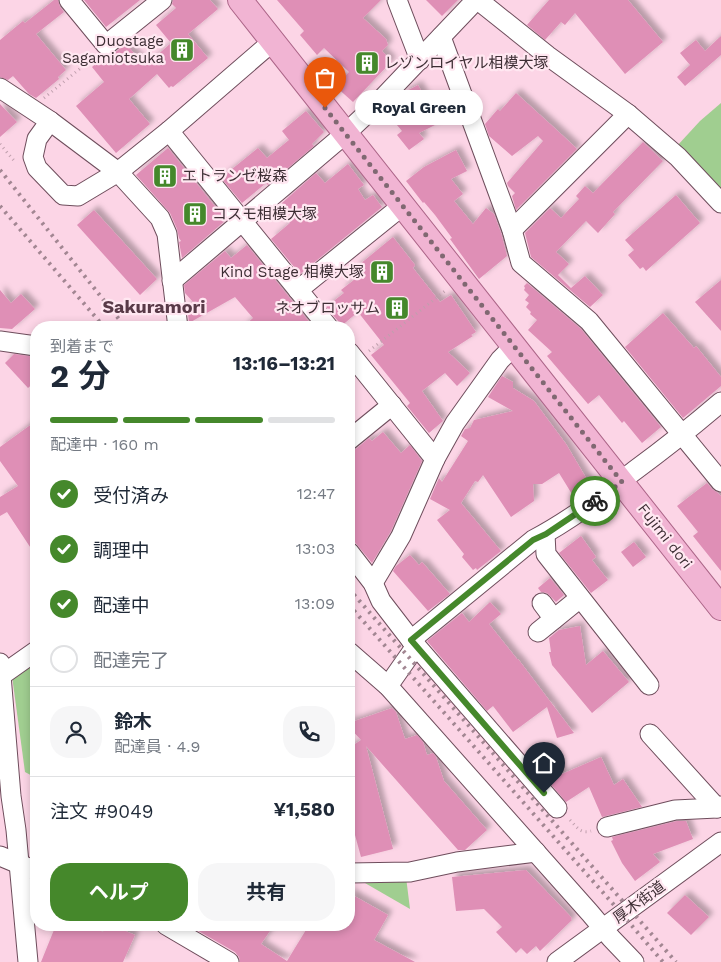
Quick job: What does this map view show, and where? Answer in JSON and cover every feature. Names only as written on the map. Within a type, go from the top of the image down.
[{"type":"main road","name":"Fujimi dori","points":[[240,0],[721,608]]},
{"type":"street","points":[[69,0],[106,45],[162,0]]},
{"type":"street","points":[[397,0],[420,60]]},
{"type":"street","points":[[172,281],[345,134],[379,102],[477,0],[548,56],[628,114],[678,157],[721,203]]},
{"type":"street","points":[[441,37],[512,230],[521,263],[589,321],[721,482]]},
{"type":"street","points":[[50,121],[37,139],[33,156],[37,168],[63,195],[78,196],[118,172],[169,131],[272,42]]},
{"type":"street","points":[[0,88],[50,121],[118,172],[160,218],[167,234],[177,321]]},
{"type":"street","points":[[512,230],[628,114]]},
{"type":"street","points":[[169,131],[322,321]]},
{"type":"street","points":[[298,290],[402,206]]},
{"type":"street","points":[[0,341],[30,345]]},
{"type":"street","points":[[373,583],[401,536],[435,458],[455,423],[500,360],[514,346]]},
{"type":"street","points":[[355,361],[435,458]]},
{"type":"street","points":[[388,686],[414,643],[533,540],[546,534],[622,482],[721,402]]},
{"type":"street","points":[[355,435],[392,405]]},
{"type":"street","points":[[546,534],[546,554],[649,686]]},
{"type":"street","points":[[355,560],[373,583],[381,601],[414,643],[557,808]]},
{"type":"street","points":[[538,632],[580,598]]},
{"type":"street","points":[[542,603],[554,619]]},
{"type":"street","points":[[28,962],[28,868],[16,830],[11,796],[0,671],[30,654]]},
{"type":"street","points":[[355,657],[388,686],[634,962]]},
{"type":"street","points":[[650,734],[719,807]]},
{"type":"street","points":[[607,827],[675,810],[719,807]]},
{"type":"street","name":"厚木街道","points":[[557,962],[721,842]]},
{"type":"street","points":[[355,873],[410,872],[457,862],[536,852]]},
{"type":"street","points":[[0,856],[28,868]]},
{"type":"street","points":[[178,931],[229,962]]},
{"type":"path","points":[[37,103],[104,49],[106,45]]},
{"type":"path","points":[[0,144],[18,165]]},
{"type":"path","points":[[355,355],[451,286]]},
{"type":"green space","points":[[721,103],[721,191],[677,146],[700,121]]},
{"type":"green space","points":[[30,665],[30,775],[25,772],[12,676]]},
{"type":"green space","points":[[406,877],[410,909],[358,879]]},
{"type":"building","points":[[54,0],[58,0],[64,12],[36,34],[66,70],[58,77],[59,79],[36,98],[29,94],[13,76],[8,80],[0,77],[0,40],[23,21],[25,23]]},
{"type":"building","points":[[84,0],[140,0],[106,27]]},
{"type":"building","points":[[173,0],[210,0],[218,9],[188,34],[208,58],[173,87],[169,88],[157,74],[129,99],[150,124],[116,153],[76,106],[104,82],[92,67],[105,56],[113,54],[126,44],[145,66],[171,43],[156,25],[176,8],[172,4]]},
{"type":"building","points":[[277,0],[381,0],[363,18],[386,39],[388,45],[382,51],[392,61],[353,102],[335,86],[349,72],[324,48],[317,55],[300,35],[304,31]]},
{"type":"building","points":[[426,0],[458,0],[442,16]]},
{"type":"building","points":[[549,0],[628,0],[663,42],[625,74],[575,13],[565,25],[561,22],[545,40],[527,25]]},
{"type":"building","points":[[721,36],[721,55],[685,86],[677,77],[690,65],[680,53],[696,40],[705,51]]},
{"type":"building","points":[[418,85],[439,123],[419,133],[424,139],[409,150],[397,135],[402,131],[386,112],[405,96],[403,93]]},
{"type":"building","points":[[516,93],[577,149],[516,210],[512,196],[515,193],[507,183],[543,141],[538,136],[512,156],[489,136],[485,124]]},
{"type":"building","points":[[0,104],[17,122],[0,137]]},
{"type":"building","points":[[306,111],[324,132],[312,144],[314,146],[268,185],[266,183],[242,203],[221,178],[258,148],[267,158],[289,140],[282,131]]},
{"type":"building","points":[[643,142],[663,161],[613,212],[615,214],[598,233],[586,221],[556,252],[569,264],[558,275],[571,288],[585,276],[603,295],[590,307],[531,257],[525,233],[550,208],[561,218],[579,199],[576,196],[585,186],[593,193]]},
{"type":"building","points":[[168,148],[226,220],[182,258],[179,242],[181,241],[170,213],[136,175]]},
{"type":"building","points":[[456,150],[467,171],[451,179],[463,194],[454,201],[473,224],[486,208],[494,214],[507,256],[479,279],[435,215],[406,181],[424,167]]},
{"type":"building","points":[[348,164],[364,185],[358,189],[365,200],[373,195],[382,207],[300,274],[271,239],[290,223],[286,219],[290,213],[282,203],[316,173],[325,183]]},
{"type":"building","points":[[676,195],[700,223],[646,271],[643,267],[640,269],[628,255],[634,250],[625,240]]},
{"type":"building","points":[[94,210],[157,279],[140,295],[77,225]]},
{"type":"building","points":[[393,237],[415,265],[413,268],[440,302],[451,295],[476,332],[471,335],[473,336],[448,352],[470,373],[457,386],[445,373],[422,391],[443,421],[429,433],[407,406],[410,403],[371,355],[384,345],[358,312],[347,321],[338,321],[326,307],[344,293],[341,290],[359,276],[354,269]]},
{"type":"building","points":[[247,245],[308,321],[250,321],[253,318],[235,297],[193,321],[189,321],[187,305],[193,302],[185,293],[184,285],[225,251],[231,258]]},
{"type":"building","points":[[721,280],[721,331],[695,302]]},
{"type":"building","points":[[527,283],[581,329],[661,427],[642,443],[624,421],[622,423],[599,395],[588,404],[547,356],[552,352],[528,330],[537,320],[526,307],[529,303],[525,300],[529,295],[524,290],[524,286]]},
{"type":"building","points":[[0,290],[11,303],[21,294],[35,309],[12,329],[0,328]]},
{"type":"building","points":[[663,313],[694,348],[696,346],[721,377],[721,386],[683,418],[625,347]]},
{"type":"building","points":[[14,354],[30,356],[30,386],[28,388],[5,363]]},
{"type":"building","points":[[502,376],[513,382],[513,388],[534,401],[566,444],[592,488],[575,499],[559,473],[542,484],[533,484],[534,501],[511,517],[483,475],[478,482],[475,481],[461,503],[501,551],[477,570],[476,568],[473,570],[462,557],[464,554],[437,520],[450,510],[430,499],[439,478],[442,482],[468,441],[461,436],[465,429],[470,428],[474,420],[513,411],[488,397]]},
{"type":"building","points":[[30,425],[30,547],[7,512],[0,516],[0,497],[18,486],[0,461],[0,447]]},
{"type":"building","points":[[383,432],[401,453],[410,445],[422,461],[391,531],[372,563],[355,542],[355,449],[369,438],[372,441]]},
{"type":"building","points":[[707,483],[721,496],[721,571],[693,536],[698,532],[677,506]]},
{"type":"building","points":[[581,536],[596,557],[592,560],[608,580],[591,593],[559,553]]},
{"type":"building","points":[[634,542],[646,557],[633,567],[621,552]]},
{"type":"building","points":[[410,555],[419,565],[422,562],[450,594],[428,611],[393,571],[396,566]]},
{"type":"building","points":[[550,578],[564,595],[556,602],[547,593],[541,592],[538,588]]},
{"type":"building","points":[[490,602],[501,614],[489,624],[574,733],[557,738],[547,707],[513,732],[493,706],[487,711],[427,641],[462,613],[469,622]]},
{"type":"building","points":[[580,626],[586,665],[603,651],[629,682],[592,713],[552,665],[549,652],[551,652],[549,638],[559,630]]},
{"type":"building","points":[[392,708],[396,712],[405,739],[417,735],[423,742],[427,755],[433,753],[436,757],[444,781],[487,830],[465,850],[458,850],[366,746],[393,849],[361,857],[355,835],[355,744],[361,740],[355,734],[355,721]]},
{"type":"building","points":[[548,747],[557,761],[562,774],[601,757],[614,785],[623,779],[642,807],[602,817],[589,787],[566,802],[530,758]]},
{"type":"building","points":[[677,821],[686,821],[693,839],[653,854],[660,862],[635,881],[622,863],[611,841],[613,840],[612,837]]},
{"type":"building","points":[[526,870],[572,918],[540,951],[536,946],[527,954],[521,948],[516,953],[496,932],[502,927],[484,909],[456,911],[452,877]]},
{"type":"building","points":[[685,895],[709,917],[691,935],[667,913]]},
{"type":"building","points":[[355,896],[388,915],[374,940],[415,962],[240,962],[235,952],[198,931],[270,931],[261,944],[287,961],[305,931],[355,931]]},
{"type":"building","points":[[54,931],[125,931],[135,935],[123,962],[41,962]]},
{"type":"railway","points":[[0,170],[120,321]]},
{"type":"railway","points":[[0,206],[99,321]]},
{"type":"railway","points":[[355,596],[676,962]]},
{"type":"railway","points":[[355,612],[663,962]]},
{"type":"way so far","points":[[325,108],[622,482],[595,501]]},
{"type":"place","name":"Duostage Sagamiotsuka","points":[[182,50]]},
{"type":"place","name":"レゾンロイヤル相模大塚","points":[[367,63]]},
{"type":"place","name":"Royal Green","points":[[325,108]]},
{"type":"place","name":"エトランゼ桜森","points":[[165,176]]},
{"type":"place","name":"コスモ相模大塚","points":[[195,214]]},
{"type":"place","name":"Kind Stage 相模大塚","points":[[382,272]]},
{"type":"place","name":"ネオブロッサム","points":[[397,308]]},
{"type":"district","name":"Sakuramori","points":[[154,307]]},
{"type":"route","points":[[544,793],[411,640],[533,540],[546,534],[595,501]]}]
